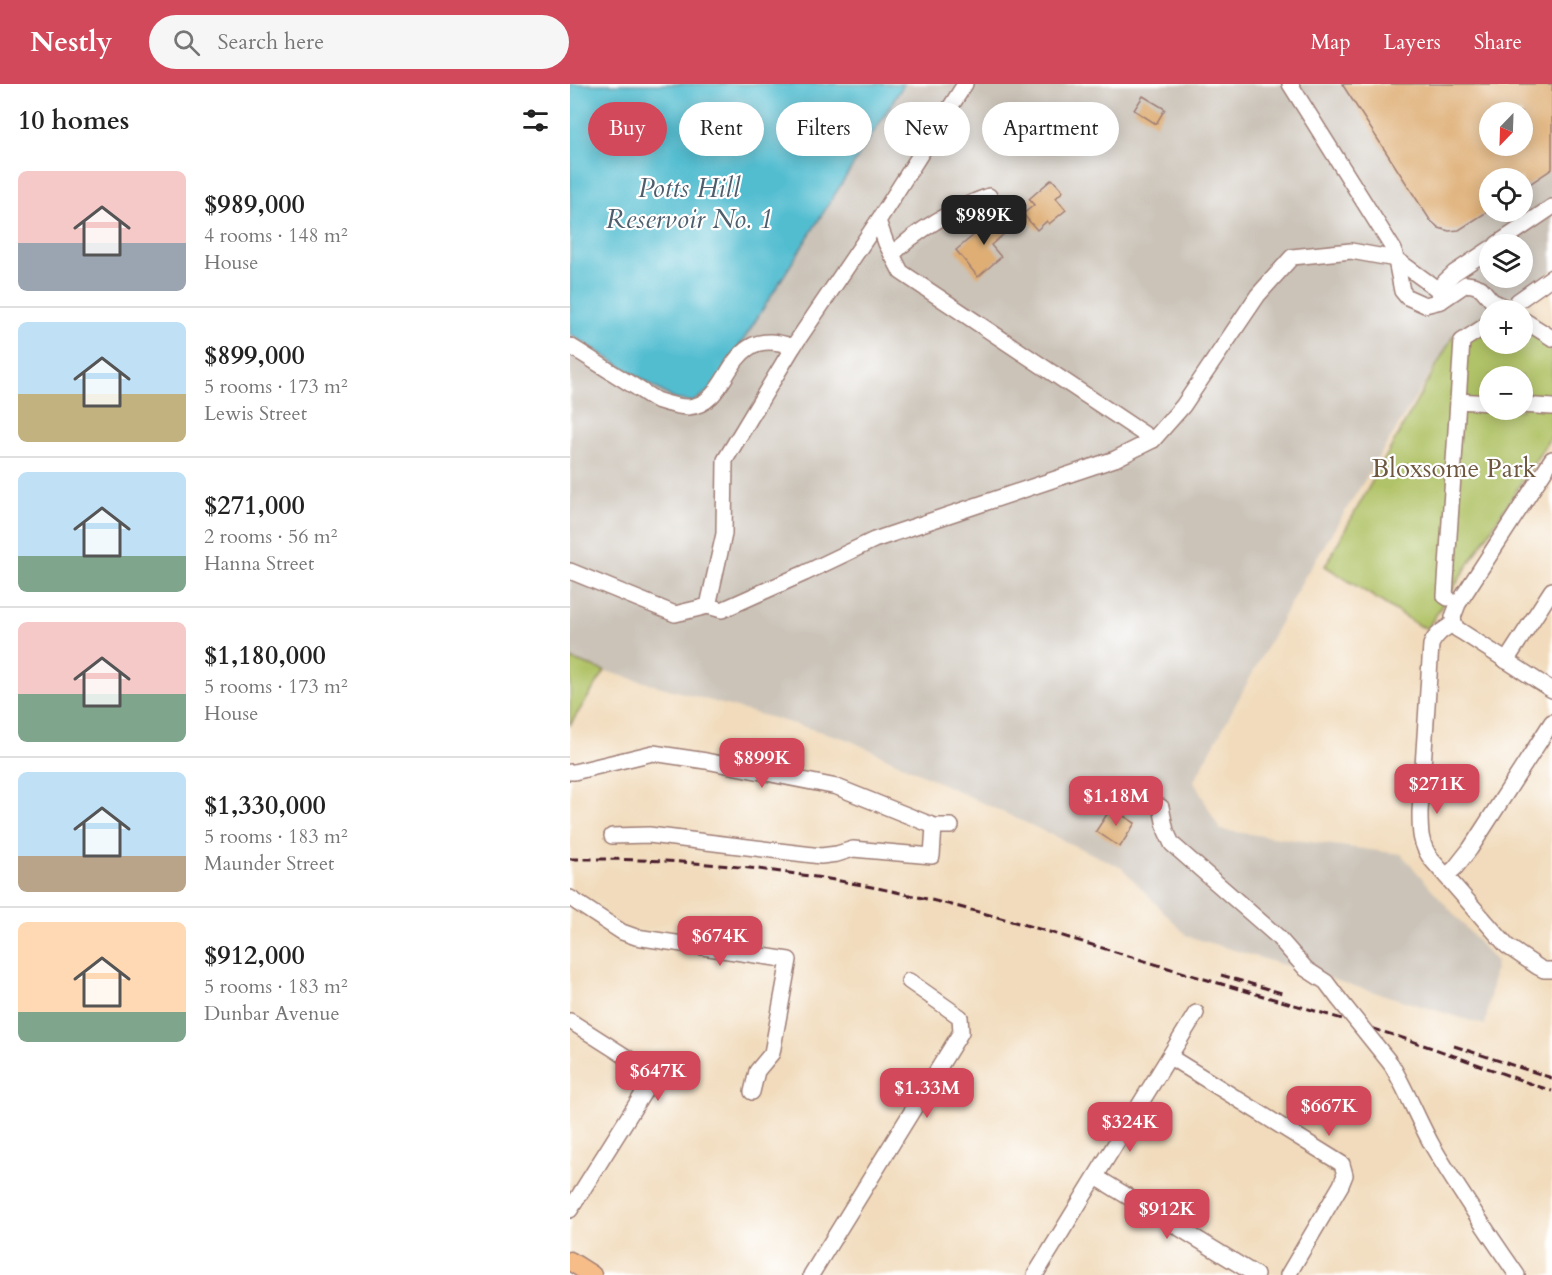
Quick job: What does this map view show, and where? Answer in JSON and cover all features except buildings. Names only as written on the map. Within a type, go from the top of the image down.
[{"type":"main road","points":[[570,1261],[592,1275]]},
{"type":"street","points":[[708,606],[724,534],[725,460],[793,346],[878,220],[965,84]]},
{"type":"street","points":[[1290,84],[1394,250],[1401,291],[1407,297],[1425,305],[1439,295],[1466,284],[1481,288],[1491,300]]},
{"type":"street","points":[[892,255],[918,232],[974,201],[989,196]]},
{"type":"street","points":[[1512,234],[1552,207]]},
{"type":"street","points":[[878,220],[901,272],[1153,440]]},
{"type":"street","points":[[570,571],[675,614],[708,606],[722,610],[874,540],[1115,459],[1153,440],[1183,406],[1258,295],[1292,257],[1351,251],[1396,259],[1439,295]]},
{"type":"street","points":[[1439,295],[1454,273],[1479,256]]},
{"type":"street","points":[[1519,300],[1552,277]]},
{"type":"street","points":[[1533,325],[1552,338]]},
{"type":"street","points":[[1448,598],[1445,597],[1458,401],[1455,377],[1462,340],[1479,330]]},
{"type":"street","points":[[570,346],[656,400],[687,407],[696,405],[711,396],[737,358],[747,348],[770,342],[793,346]]},
{"type":"street","points":[[1458,401],[1479,402]]},
{"type":"street","points":[[1533,406],[1552,407]]},
{"type":"street","points":[[1552,459],[1458,604],[1453,617],[1454,623],[1462,632],[1552,690]]},
{"type":"street","points":[[1506,660],[1550,597]]},
{"type":"street","points":[[1454,623],[1437,635],[1431,645],[1420,812],[1424,849],[1507,946],[1538,967],[1552,970]]},
{"type":"street","points":[[1446,876],[1466,854],[1552,722]]},
{"type":"street","points":[[570,772],[653,753],[837,787],[934,826],[951,826]]},
{"type":"street","points":[[1161,807],[1166,831],[1172,844],[1277,936],[1306,969],[1326,982],[1391,1064],[1432,1144],[1517,1275]]},
{"type":"street","points":[[612,836],[649,835],[821,856],[853,849],[932,856],[934,826]]},
{"type":"street","points":[[570,898],[622,932],[636,937],[789,960],[772,1053],[757,1071],[752,1092]]},
{"type":"street","points":[[811,1275],[962,1032],[960,1017],[909,981]]},
{"type":"street","points":[[1035,1275],[1196,1013]]},
{"type":"street","points":[[570,1022],[639,1065],[646,1075],[647,1082],[644,1092],[570,1210]]},
{"type":"street","points":[[1170,1057],[1342,1164],[1345,1174],[1341,1185],[1288,1275]]},
{"type":"street","points":[[1096,1177],[1256,1275]]},
{"type":"shaded area","points":[[570,84],[1552,84],[1552,271],[1533,283],[1533,234],[1479,234],[1479,288],[1526,288],[1507,300],[1479,300],[1479,319],[1453,337],[1304,578],[1194,781],[1220,830],[1401,854],[1496,962],[1485,1025],[1187,936],[1122,868],[847,739],[605,671],[570,659]]},
{"type":"green space","name":"Bloxsome Park","points":[[1479,319],[1479,354],[1533,354],[1533,333],[1552,345],[1552,435],[1427,629],[1325,566],[1453,336]]},
{"type":"green space","points":[[570,659],[605,671],[570,725]]},
{"type":"water","name":"Potts Hill Reservoir No. 1","points":[[570,84],[904,84],[893,102],[884,102],[884,116],[872,135],[872,102],[776,102],[776,156],[859,156],[714,387],[693,402],[674,399],[570,334]]},
{"type":"railway","points":[[570,859],[657,861],[743,867],[829,879],[914,896],[1014,922],[1350,1021],[1419,1043],[1552,1091]]},
{"type":"railway","points":[[1221,975],[1285,994]]},
{"type":"railway","points":[[1454,1046],[1552,1078]]}]
